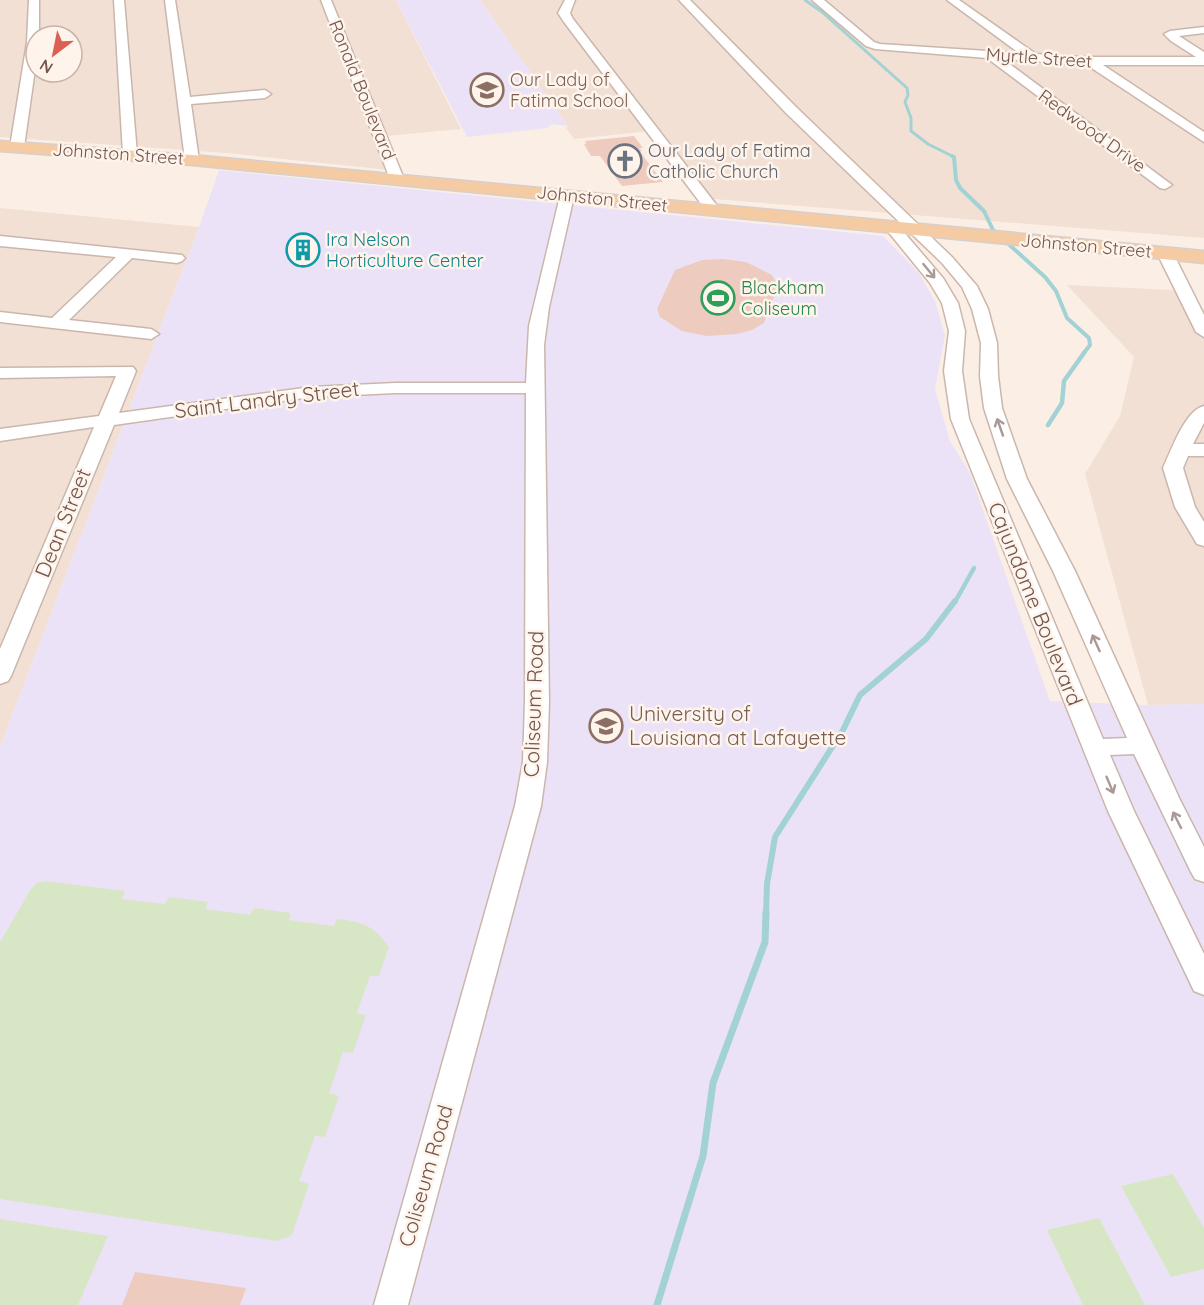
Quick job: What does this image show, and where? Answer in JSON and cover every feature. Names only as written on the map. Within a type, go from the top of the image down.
[{"type":"main road","name":"Johnston Street","points":[[9,147],[192,159],[1204,257]]},
{"type":"street","points":[[9,147],[33,42],[34,0]]},
{"type":"street","points":[[119,0],[130,154]]},
{"type":"street","points":[[170,0],[192,159]]},
{"type":"street","name":"Ronald Boulevard","points":[[315,0],[330,25],[391,179]]},
{"type":"street","name":"Ronald Boulevard","points":[[326,0],[330,25]]},
{"type":"street","points":[[560,0],[554,12],[555,19],[706,209]]},
{"type":"street","points":[[570,0],[564,13],[568,20],[706,209]]},
{"type":"street","points":[[674,0],[828,159],[902,228]]},
{"type":"street","points":[[684,0],[902,228]]},
{"type":"street","name":"Myrtle Street","points":[[817,0],[874,46],[1099,62],[1204,60]]},
{"type":"street","points":[[952,0],[1033,58]]},
{"type":"street","points":[[1204,30],[1170,34],[1204,60]]},
{"type":"street","name":"Redwood Drive","points":[[990,55],[1165,185]]},
{"type":"street","points":[[1097,66],[1204,138]]},
{"type":"street","points":[[185,101],[265,94]]},
{"type":"street","name":"Coliseum Road","points":[[391,1305],[525,817],[535,762],[537,321],[567,196]]},
{"type":"street","name":"Cajundome Boulevard","points":[[902,228],[950,303],[957,331],[953,371],[957,409],[1121,811],[1204,983]]},
{"type":"street","name":"Cajundome Boulevard","points":[[902,228],[959,272],[980,309],[989,343],[989,376],[993,408],[1017,479],[1064,571],[1142,745],[1204,872]]},
{"type":"street","points":[[0,241],[177,258]]},
{"type":"street","points":[[1165,253],[1204,332]]},
{"type":"street","points":[[56,323],[129,254]]},
{"type":"street","points":[[0,317],[151,334]]},
{"type":"street","name":"Dean Street","points":[[0,373],[127,371],[0,676]]},
{"type":"street","name":"Saint Landry Street","points":[[0,435],[311,392],[384,388],[535,387]]},
{"type":"street","points":[[1204,411],[1191,428],[1173,463],[1175,481],[1185,507],[1204,540]]},
{"type":"street","points":[[1181,450],[1204,450]]},
{"type":"street","points":[[976,457],[1010,457]]},
{"type":"street","points":[[1094,748],[1142,745]]},
{"type":"shaded area","points":[[0,0],[396,0],[461,129],[387,136],[399,171],[226,153],[0,137]]},
{"type":"shaded area","points":[[396,0],[480,0],[568,126],[552,124],[547,128],[467,137]]},
{"type":"shaded area","points":[[480,0],[1204,0],[1204,238],[713,199],[661,130],[574,139],[566,128],[568,126]]},
{"type":"shaded area","name":"University of Louisiana at Lafayette","points":[[219,170],[883,236],[919,273],[935,301],[945,335],[935,389],[950,441],[970,473],[1050,701],[1148,705],[1204,704],[1204,1305],[0,1305],[0,747]]},
{"type":"shaded area","points":[[0,208],[199,227],[0,747]]},
{"type":"shaded area","points":[[1067,285],[1193,291],[1204,313],[1204,704],[1148,705],[1085,474],[1120,416],[1134,357]]},
{"type":"green space","points":[[45,881],[125,891],[122,899],[165,904],[169,897],[208,902],[205,909],[250,915],[254,908],[291,913],[289,920],[334,926],[337,919],[354,922],[372,929],[389,947],[379,976],[370,976],[357,1013],[366,1015],[353,1053],[343,1052],[329,1093],[339,1096],[325,1137],[315,1136],[299,1181],[309,1184],[292,1235],[277,1241],[0,1199],[0,942],[31,889],[37,883]]},
{"type":"green space","points":[[1173,1174],[1204,1228],[1204,1269],[1171,1277],[1121,1186]]},
{"type":"green space","points":[[1099,1218],[1145,1305],[1083,1305],[1047,1230]]},
{"type":"green space","points":[[0,1219],[108,1236],[78,1305],[0,1305]]},
{"type":"building","name":"Our Lady of Fatima Catholic Church","points":[[634,136],[643,148],[639,148],[642,151],[640,152],[663,182],[622,186],[600,156],[591,156],[584,144],[586,144],[585,141]]},
{"type":"building","name":"Blackham Coliseum","points":[[723,259],[746,262],[772,275],[778,286],[764,323],[752,330],[737,334],[707,336],[682,331],[660,317],[657,309],[675,270],[702,260]]},
{"type":"building","points":[[135,1272],[246,1288],[240,1305],[122,1305]]},
{"type":"waterway","points":[[805,0],[822,12],[907,88],[908,95],[905,102],[911,118],[911,131],[928,144],[954,157],[956,180],[960,188],[984,211],[993,230],[1045,277],[1056,291],[1067,318],[1089,338],[1090,345],[1083,354]]},
{"type":"waterway","points":[[1048,425],[1062,403],[1064,381],[1084,353]]},
{"type":"waterway","points":[[955,602],[974,568]]},
{"type":"waterway","points":[[766,914],[767,884],[775,837],[843,730],[860,695],[926,639],[955,601]]},
{"type":"waterway","points":[[657,1305],[703,1156],[713,1083],[765,942],[766,912]]},
{"type":"place","name":"Our Lady of Fatima School","points":[[487,90]]},
{"type":"place","name":"Our Lady of Fatima Catholic Church","points":[[625,161]]},
{"type":"place","name":"Ira Nelson Horticulture Center","points":[[303,250]]},
{"type":"place","name":"Blackham Coliseum","points":[[718,298]]},
{"type":"place","name":"University of Louisiana at Lafayette","points":[[606,726]]}]
